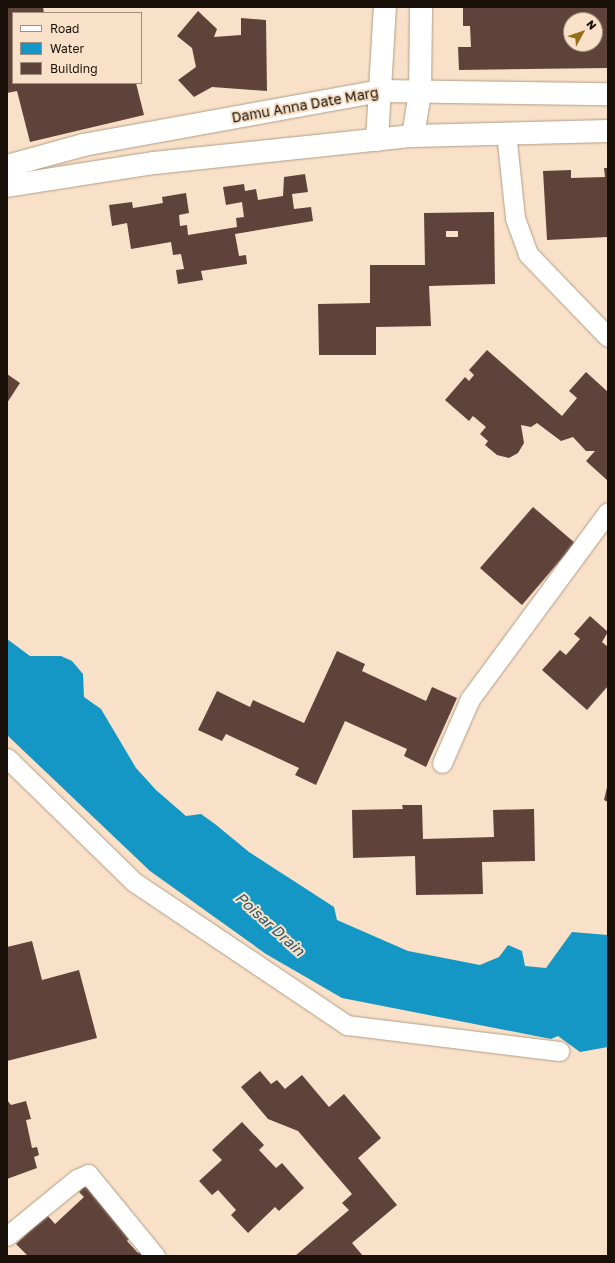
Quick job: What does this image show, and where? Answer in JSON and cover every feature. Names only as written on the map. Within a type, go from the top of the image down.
[{"type":"street","points":[[377,140],[385,7]]},
{"type":"street","points":[[413,136],[420,93],[421,7]]},
{"type":"street","name":"Damu Anna Date Marg","points":[[7,166],[83,145],[380,91],[420,93],[608,94]]},
{"type":"street","points":[[7,186],[154,163],[413,136],[506,132],[608,131]]},
{"type":"street","points":[[506,132],[515,218],[528,254],[608,337]]},
{"type":"street","points":[[442,763],[470,699],[608,512]]},
{"type":"street","points":[[7,758],[134,882],[347,1025],[559,1051]]},
{"type":"street","points":[[7,1236],[77,1179],[88,1174],[155,1256]]},
{"type":"water","name":"Poisar Drain","points":[[7,639],[30,656],[61,656],[72,661],[83,674],[84,697],[101,709],[136,768],[156,790],[186,816],[201,814],[249,852],[334,907],[337,920],[408,951],[480,965],[499,957],[508,945],[522,951],[525,966],[546,968],[572,932],[608,935],[608,1047],[580,1052],[558,1036],[551,1039],[342,998],[266,954],[150,871],[7,735]]},
{"type":"building","points":[[7,7],[43,7],[44,12],[12,12],[12,84],[136,84],[144,115],[30,142],[17,91],[7,93]]},
{"type":"building","points":[[463,7],[608,7],[608,68],[459,70],[458,47],[471,47],[470,26],[463,26]]},
{"type":"building","points":[[198,11],[217,29],[214,37],[241,35],[241,18],[266,20],[267,91],[212,87],[194,97],[178,80],[196,67],[192,48],[177,36]]},
{"type":"building","points":[[604,168],[608,168],[608,237],[547,240],[543,171],[571,170],[571,178],[605,177]]},
{"type":"building","points":[[305,174],[308,192],[292,194],[294,209],[311,207],[313,221],[235,234],[239,256],[246,255],[247,264],[201,271],[203,280],[178,284],[176,270],[184,269],[181,254],[173,255],[171,242],[131,249],[127,223],[112,226],[109,205],[132,202],[133,208],[163,203],[162,197],[186,193],[189,213],[179,215],[180,226],[187,225],[188,235],[237,227],[236,218],[244,217],[242,202],[226,205],[223,187],[244,184],[245,191],[256,189],[258,200],[283,196],[284,177]]},
{"type":"building","points":[[494,212],[495,284],[429,286],[431,326],[376,327],[376,355],[319,355],[318,304],[370,303],[370,265],[425,265],[424,213]],"holes":[[[446,231],[458,231],[458,237],[446,237]]]},
{"type":"building","points":[[487,350],[562,416],[577,398],[569,391],[586,372],[608,392],[608,481],[586,461],[595,451],[586,451],[573,437],[561,441],[537,423],[531,427],[521,425],[524,443],[518,453],[509,458],[497,455],[485,445],[488,441],[480,434],[486,427],[473,416],[469,421],[445,400],[465,377],[469,381],[474,375],[469,370]]},
{"type":"building","points":[[7,374],[20,383],[7,403]]},
{"type":"building","points":[[533,507],[575,543],[522,605],[480,568]]},
{"type":"building","points":[[590,616],[608,632],[602,642],[608,647],[608,686],[587,710],[542,670],[560,650],[566,655],[580,639],[574,634]]},
{"type":"building","points":[[337,651],[365,664],[362,671],[426,701],[432,687],[457,698],[426,767],[404,756],[407,749],[345,721],[316,785],[295,775],[299,768],[226,734],[222,741],[198,730],[217,691],[250,707],[253,700],[304,723]]},
{"type":"building","points":[[608,783],[608,802],[604,800]]},
{"type":"building","points":[[402,805],[422,805],[423,839],[494,837],[493,810],[534,809],[535,861],[482,862],[483,894],[416,895],[415,856],[353,858],[352,810],[403,809]]},
{"type":"building","points":[[32,941],[42,980],[79,970],[97,1038],[7,1061],[7,947]]},
{"type":"building","points":[[260,1071],[271,1084],[277,1080],[285,1089],[302,1075],[329,1107],[344,1094],[381,1138],[358,1158],[397,1205],[352,1243],[363,1256],[295,1256],[349,1210],[342,1203],[352,1194],[298,1131],[268,1119],[241,1087]]},
{"type":"building","points":[[7,1100],[11,1105],[26,1101],[31,1119],[26,1120],[32,1148],[37,1147],[39,1155],[34,1157],[37,1168],[7,1179]]},
{"type":"building","points":[[242,1122],[264,1145],[259,1150],[276,1168],[282,1163],[304,1188],[279,1211],[275,1207],[248,1233],[231,1215],[236,1210],[218,1190],[212,1195],[199,1181],[222,1160],[212,1150]]},
{"type":"building","points":[[88,1183],[131,1237],[127,1241],[138,1253],[143,1249],[149,1256],[28,1256],[16,1244],[47,1215],[55,1224],[84,1197],[79,1192]]}]
